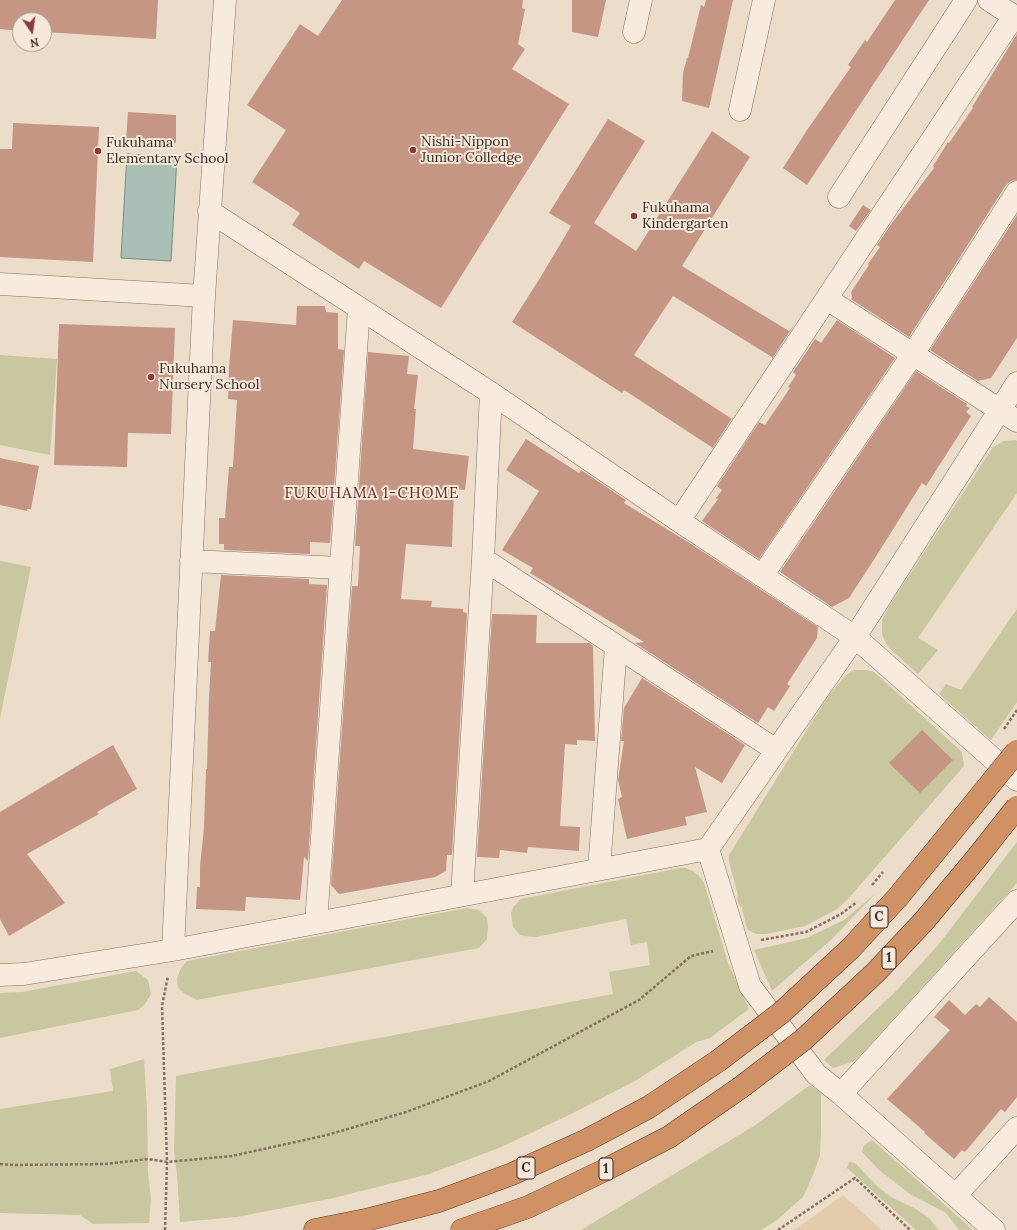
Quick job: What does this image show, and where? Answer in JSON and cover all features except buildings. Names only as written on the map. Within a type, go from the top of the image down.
[{"type":"highway","name":"C","points":[[315,1230],[370,1219],[439,1201],[512,1174],[587,1140],[649,1108],[718,1060],[781,1013],[856,942],[898,897],[1017,751]]},
{"type":"highway","name":"1","points":[[462,1230],[528,1207],[610,1168],[669,1137],[740,1088],[803,1040],[876,972],[924,921],[1017,807]]},
{"type":"street","points":[[173,950],[204,296],[225,0]]},
{"type":"street","points":[[634,32],[640,0]]},
{"type":"street","points":[[740,110],[764,0]]},
{"type":"street","points":[[839,197],[966,0]]},
{"type":"street","points":[[679,521],[1016,17],[989,0]]},
{"type":"street","points":[[762,576],[913,354],[1017,192]]},
{"type":"street","points":[[209,211],[491,393],[679,521],[855,637],[986,751],[1017,780]]},
{"type":"street","points":[[0,284],[204,296]]},
{"type":"street","points":[[826,299],[1008,415]]},
{"type":"street","points":[[316,923],[359,308]]},
{"type":"street","points":[[0,975],[24,974],[173,950],[708,849],[1008,415],[1017,383]]},
{"type":"street","points":[[462,896],[483,559],[491,393]]},
{"type":"street","points":[[483,559],[776,750]]},
{"type":"street","points":[[191,561],[341,568]]},
{"type":"street","points":[[599,869],[616,646]]},
{"type":"street","points":[[708,849],[750,986],[816,1074],[841,1094],[994,1230]]},
{"type":"street","points":[[841,1094],[1017,901]]},
{"type":"street","points":[[956,1195],[1017,1128]]},
{"type":"path","points":[[986,751],[994,743],[1017,710]]},
{"type":"path","points":[[869,889],[884,871]]},
{"type":"path","points":[[0,1164],[106,1164],[148,1159],[166,1162],[232,1156],[301,1141],[406,1112],[431,1104],[489,1081],[639,1000],[691,956],[806,932],[841,914],[859,900]]},
{"type":"path","points":[[165,1230],[166,1162],[162,1006],[173,950]]},
{"type":"path","points":[[778,1230],[855,1178],[910,1230]]},
{"type":"green space","points":[[0,355],[57,359],[50,455],[0,445]]},
{"type":"green space","points":[[1004,441],[1017,441],[1017,493],[918,638],[938,650],[918,674],[888,647],[882,635],[882,620],[889,606],[993,447]]},
{"type":"green space","points":[[0,561],[31,567],[0,718]]},
{"type":"green space","points":[[1017,609],[1017,702],[991,740],[939,694],[946,684],[961,690]]},
{"type":"green space","points":[[854,670],[874,672],[962,752],[964,766],[848,899],[837,909],[805,926],[766,934],[757,934],[748,930],[742,908],[737,900],[738,895],[729,862],[729,855],[828,696],[845,676]]},
{"type":"green space","points":[[1017,842],[1017,883],[855,1061],[833,1068],[824,1060],[897,990],[939,944]]},
{"type":"green space","points":[[686,868],[693,871],[704,883],[728,963],[749,1009],[710,1038],[696,1042],[635,1081],[571,1114],[499,1148],[429,1174],[333,1198],[237,1217],[180,1222],[174,1152],[176,1076],[613,994],[609,972],[650,965],[647,942],[631,945],[626,919],[536,937],[525,936],[520,935],[513,927],[511,913],[514,906],[521,899]]},
{"type":"green space","points":[[876,893],[832,939],[772,991],[754,950],[807,938],[844,920]]},
{"type":"green space","points":[[467,908],[479,910],[487,918],[487,939],[479,948],[197,1000],[185,994],[178,988],[177,979],[181,968],[187,961]]},
{"type":"green space","points":[[136,971],[148,980],[151,994],[145,1004],[138,1010],[0,1038],[0,993],[22,992]]},
{"type":"green space","points":[[144,1059],[148,1172],[151,1199],[149,1223],[93,1224],[80,1215],[0,1213],[0,1109],[113,1091],[110,1069]]},
{"type":"green space","points":[[810,1085],[821,1093],[820,1155],[803,1197],[776,1221],[761,1230],[581,1230],[754,1126]]},
{"type":"green space","points":[[872,1140],[973,1230],[959,1230],[946,1213],[910,1194],[879,1170],[862,1152],[864,1145]]},
{"type":"green space","points":[[849,1162],[855,1163],[878,1187],[891,1197],[916,1209],[929,1218],[939,1230],[916,1230],[847,1168]]},
{"type":"sand","points":[[843,1195],[882,1230],[793,1230],[800,1226]]},
{"type":"shaded area","points":[[127,154],[177,157],[171,261],[121,258]]},
{"type":"place","name":"Nishi-Nippon Junior Colledge","points":[[413,150]]},
{"type":"place","name":"Fukuhama Elementary School","points":[[98,151]]},
{"type":"place","name":"Fukuhama Kindergarten","points":[[634,216]]},
{"type":"place","name":"Fukuhama Nursery School","points":[[151,377]]},
{"type":"district","name":"FUKUHAMA 1-CHOME","points":[[372,494]]}]
